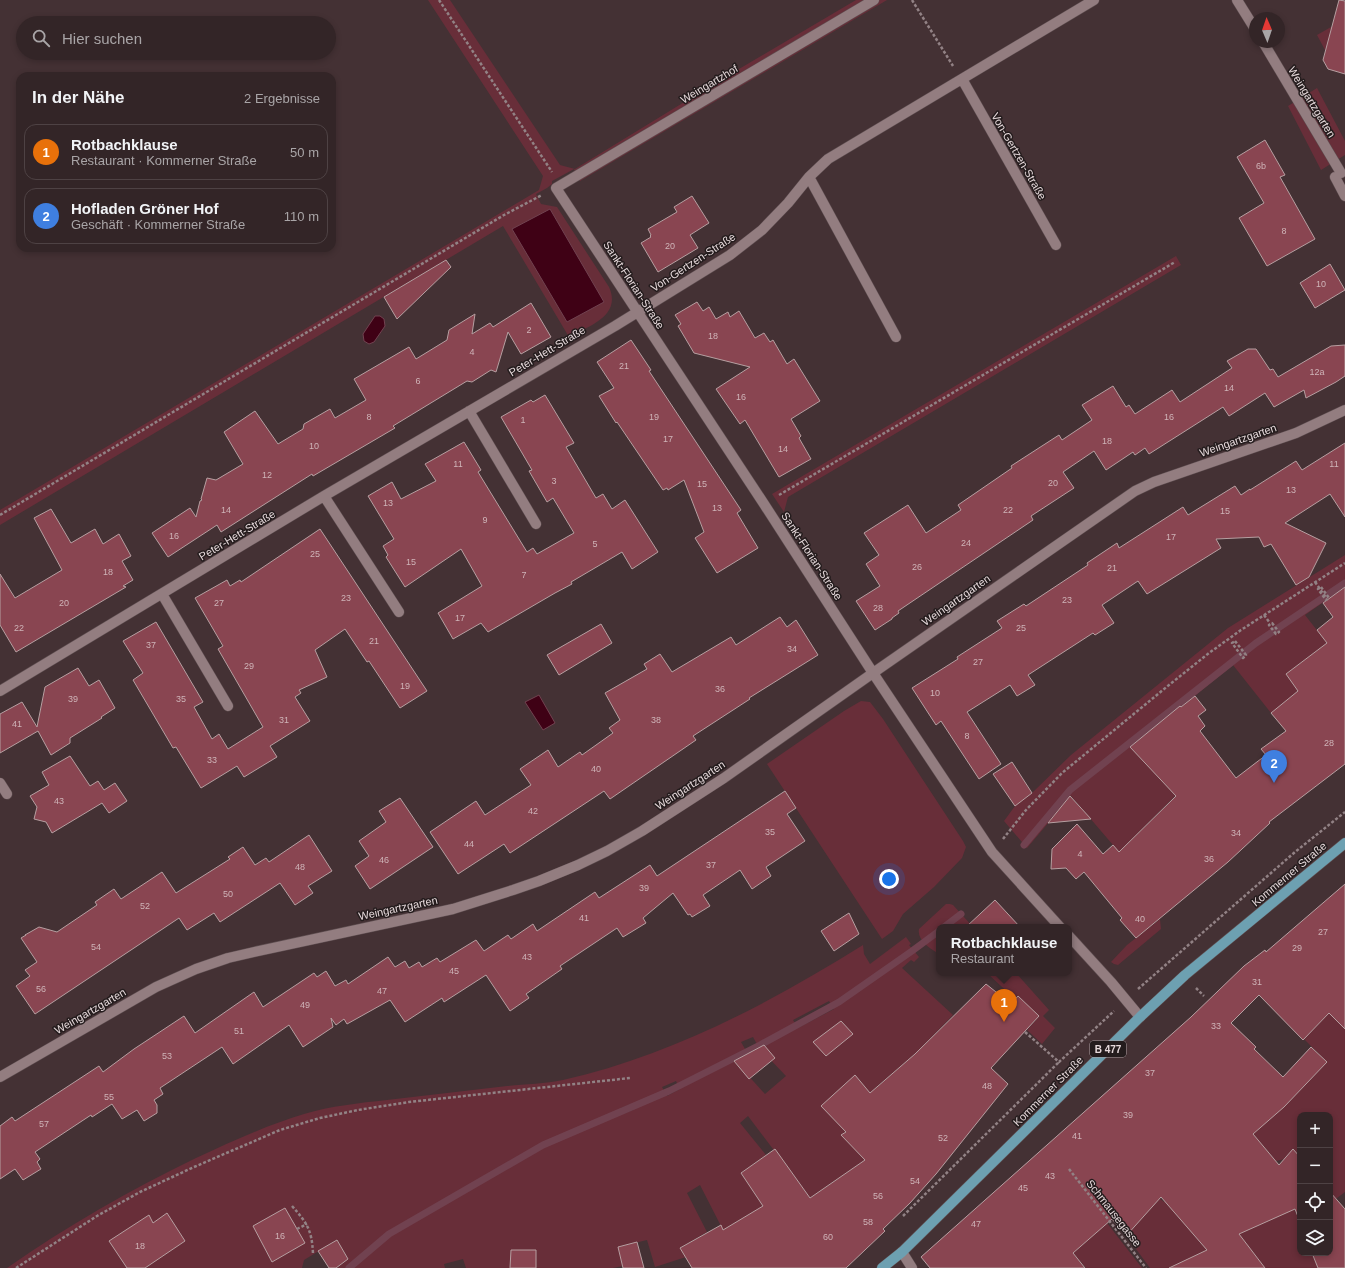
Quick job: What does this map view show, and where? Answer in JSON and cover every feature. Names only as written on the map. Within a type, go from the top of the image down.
[{"type":"main road","name":"Kommerner Straße","points":[[882,1268],[902,1252],[1184,975],[1345,843]]},
{"type":"street","name":"Weingartzhof","points":[[558,187],[874,0]]},
{"type":"street","name":"Von-Gertzen-Straße","points":[[637,312],[736,251],[762,230],[788,203],[809,177],[828,160],[1094,0]]},
{"type":"street","points":[[1238,0],[1249,19]]},
{"type":"street","name":"Weingartzgarten","points":[[1266,48],[1338,175],[1345,196]]},
{"type":"street","name":"Von-Gertzen-Straße","points":[[962,80],[1056,245]]},
{"type":"street","points":[[809,177],[896,337]]},
{"type":"street","name":"Sankt-Florian-Straße","points":[[558,187],[637,312],[769,510],[873,673],[992,852],[1057,924]]},
{"type":"street","name":"Peter-Hett-Straße","points":[[0,691],[324,496],[637,312]]},
{"type":"street","name":"Weingartzgarten","points":[[0,1077],[156,988],[196,969],[228,958],[452,909],[513,890],[578,865],[624,841],[716,783],[1135,491],[1154,482],[1291,434],[1345,410]]},
{"type":"street","points":[[469,411],[536,524]]},
{"type":"street","points":[[324,496],[399,612]]},
{"type":"street","points":[[162,594],[228,706]]},
{"type":"street","points":[[0,783],[6,794]]},
{"type":"street","points":[[1072,939],[1111,982],[1140,1017]]},
{"type":"street","points":[[902,1252],[912,1268]]},
{"type":"path","points":[[439,0],[558,187]]},
{"type":"path","points":[[912,0],[962,80]]},
{"type":"path","points":[[0,515],[504,215],[538,198]]},
{"type":"path","points":[[775,498],[1175,262]]},
{"type":"path","points":[[992,852],[1026,810],[1062,773],[1180,676],[1230,638],[1345,563]]},
{"type":"path","points":[[1315,582],[1320,588],[1318,589],[1327,600]]},
{"type":"path","points":[[1264,615],[1270,623],[1269,625],[1277,634]]},
{"type":"path","points":[[1230,638],[1243,658],[1244,657]]},
{"type":"path","points":[[1134,992],[1295,852],[1345,812]]},
{"type":"path","points":[[903,1216],[1059,1062],[1117,1008]]},
{"type":"path","points":[[1025,1032],[1059,1062]]},
{"type":"path","points":[[16,1268],[97,1216],[140,1192],[247,1143],[287,1128],[320,1118],[409,1102],[630,1078]]},
{"type":"path","name":"Schmausegasse","points":[[1069,1169],[1146,1268]]},
{"type":"path","points":[[292,1206],[307,1224],[311,1237],[313,1254]]},
{"type":"path","points":[[297,1229],[307,1224]]},
{"type":"shaded area","points":[[428,0],[450,0],[560,165],[575,169],[717,82],[856,0],[887,0],[580,181],[574,169],[552,181],[552,184],[536,194],[541,204],[557,207],[609,287],[612,297],[611,306],[607,313],[594,324],[569,337],[503,226],[0,525],[0,510],[539,190],[543,176]]},
{"type":"shaded area","points":[[1345,19],[1335,45],[1325,50],[1317,35]]},
{"type":"shaded area","points":[[1317,88],[1345,141],[1345,155],[1321,170],[1288,106]]},
{"type":"shaded area","points":[[550,209],[604,302],[567,322],[512,229]]},
{"type":"shaded area","points":[[1176,256],[1181,265],[788,497],[784,512],[772,494]]},
{"type":"shaded area","points":[[375,316],[380,316],[384,319],[385,326],[374,342],[369,344],[364,341],[363,334]]},
{"type":"shaded area","points":[[1345,555],[1345,587],[1305,615],[1327,643],[1286,674],[1306,701],[1271,713],[1233,665],[1181,707],[1180,706],[1130,747],[1176,795],[1119,852],[1071,796],[1027,848],[1004,821],[1015,806],[1032,793],[1071,755],[1228,628]]},
{"type":"shaded area","points":[[539,695],[555,723],[543,730],[525,702]]},
{"type":"shaded area","points":[[861,701],[870,702],[883,719],[966,847],[962,858],[934,887],[903,914],[893,931],[882,939],[767,764]]},
{"type":"shaded area","points":[[946,904],[953,905],[970,924],[936,924],[936,952],[921,939],[919,929]]},
{"type":"shaded area","points":[[1160,919],[1161,929],[1118,965],[1111,962],[1127,945]]},
{"type":"shaded area","points":[[906,937],[911,944],[909,945],[919,957],[914,962],[911,960],[902,968],[953,1015],[915,1054],[874,1089],[883,1101],[842,1135],[867,1161],[846,1189],[837,1179],[810,1198],[748,1116],[740,1123],[766,1155],[741,1173],[769,1214],[723,1230],[700,1185],[687,1193],[707,1232],[680,1248],[686,1257],[655,1267],[647,1240],[618,1247],[623,1266],[613,1268],[466,1268],[463,1259],[444,1264],[445,1268],[336,1268],[348,1259],[337,1240],[304,1260],[302,1268],[7,1268],[99,1209],[147,1183],[222,1146],[290,1118],[314,1111],[345,1105],[549,1082],[603,1070],[642,1057],[718,1025],[792,987],[863,945],[864,954],[870,964]],"holes":[[[829,1001],[834,1009],[798,1028],[793,1020]],[[753,1037],[759,1048],[786,1076],[765,1094],[735,1061],[748,1054],[741,1042]],[[676,1081],[680,1089],[667,1096],[662,1087]],[[631,1104],[633,1110],[623,1114],[621,1108]]]},
{"type":"shaded area","points":[[990,976],[1019,976],[1049,1010],[1043,1016],[1055,1028],[1042,1044],[1027,1030],[1036,1020],[1022,1007],[1025,1003],[1018,996],[1015,999]]},
{"type":"shaded area","points":[[1329,1013],[1341,1025],[1345,1022],[1345,1192],[1333,1201],[1333,1112],[1297,1112],[1297,1154],[1293,1150],[1285,1159],[1276,1161],[1253,1134],[1261,1127],[1242,1068],[1284,1107],[1327,1062],[1304,1039]]},
{"type":"shaded area","points":[[1184,1182],[1294,1209],[1297,1216],[1297,1256],[1328,1256],[1330,1268],[1150,1268],[1136,1249],[1141,1245],[1126,1227],[1121,1230],[1117,1224],[1159,1198],[1164,1202]]},
{"type":"shaded area","points":[[1107,1223],[1142,1268],[1086,1268],[1073,1253]]},
{"type":"building","points":[[1339,0],[1345,1],[1345,74],[1328,69],[1323,60]]},
{"type":"building","points":[[1265,140],[1285,175],[1280,177],[1315,239],[1267,266],[1239,218],[1264,203],[1237,157]]},
{"type":"building","points":[[692,196],[709,223],[690,235],[698,248],[658,272],[641,243],[651,237],[648,229],[677,212],[674,207]]},
{"type":"building","points":[[446,260],[451,267],[397,319],[384,297]]},
{"type":"building","points":[[1330,264],[1345,290],[1315,308],[1300,283]]},
{"type":"building","points":[[697,302],[703,311],[709,307],[716,319],[728,312],[730,317],[739,311],[755,338],[764,333],[770,342],[773,340],[787,364],[794,359],[820,401],[791,419],[801,436],[799,438],[811,459],[779,477],[745,420],[740,424],[716,389],[750,367],[694,353],[678,326],[681,324],[675,315]]},
{"type":"building","points":[[531,303],[551,337],[521,354],[508,332],[496,372],[491,370],[472,382],[467,381],[393,426],[395,428],[313,476],[312,474],[221,532],[217,525],[168,557],[152,533],[190,508],[196,517],[207,478],[216,480],[243,464],[224,432],[255,411],[278,444],[303,429],[304,424],[330,409],[335,418],[366,400],[354,379],[409,347],[416,359],[447,340],[449,330],[475,314],[472,334],[490,323],[493,327]]},
{"type":"building","points":[[631,340],[651,370],[649,371],[741,510],[737,513],[758,548],[717,573],[695,538],[704,532],[684,480],[668,490],[667,488],[663,490],[599,396],[614,388],[597,362]]},
{"type":"building","points":[[1345,345],[1345,376],[1306,398],[1304,390],[1274,407],[1265,393],[1229,416],[1223,407],[1149,454],[1145,448],[1135,455],[1133,452],[1106,470],[1094,451],[1063,472],[1074,488],[1031,516],[1033,520],[898,611],[899,613],[892,619],[875,630],[856,601],[880,586],[866,564],[879,555],[864,533],[908,505],[926,533],[961,510],[958,505],[1012,468],[1011,466],[1059,435],[1062,440],[1092,420],[1082,405],[1113,386],[1126,407],[1129,405],[1135,414],[1172,390],[1180,402],[1232,368],[1227,361],[1248,349],[1256,349],[1270,370],[1273,369],[1278,377],[1331,346]]},
{"type":"building","points":[[545,395],[574,443],[566,447],[596,498],[603,494],[612,509],[625,500],[658,552],[632,569],[622,552],[571,582],[572,584],[488,632],[481,623],[453,639],[438,613],[482,586],[461,549],[405,587],[386,557],[388,555],[383,546],[394,539],[368,496],[392,482],[401,499],[436,481],[425,464],[464,442],[481,470],[478,472],[527,552],[533,548],[537,554],[574,533],[553,498],[547,502],[529,471],[532,470],[501,417],[531,400],[533,402]]},
{"type":"building","points":[[1345,443],[1345,517],[1330,494],[1285,523],[1326,543],[1309,577],[1296,585],[1271,544],[1264,547],[1259,537],[1216,539],[1221,548],[1147,594],[1138,581],[1102,605],[1114,623],[1095,635],[1093,633],[1028,675],[1035,685],[1017,696],[1010,685],[967,712],[1001,764],[979,779],[941,721],[936,725],[912,688],[958,659],[957,657],[1002,628],[997,621],[1024,604],[1026,606],[1088,565],[1087,563],[1117,543],[1119,548],[1183,507],[1188,515],[1235,486],[1241,495],[1296,461],[1302,470]]},
{"type":"building","points":[[51,509],[71,543],[95,529],[103,544],[119,534],[131,556],[122,561],[133,580],[123,586],[126,587],[16,652],[0,625],[0,574],[15,598],[62,570],[34,518]]},
{"type":"building","points":[[320,529],[427,691],[400,708],[369,661],[367,662],[345,629],[315,650],[327,677],[299,690],[301,693],[295,697],[310,721],[270,746],[277,757],[244,777],[237,766],[201,788],[176,747],[173,748],[133,680],[143,673],[123,641],[156,622],[203,702],[194,707],[212,739],[219,734],[228,749],[263,727],[218,649],[223,646],[195,598],[227,580],[230,586],[240,580],[241,582]]},
{"type":"building","points":[[1345,587],[1345,764],[1269,822],[1270,823],[1228,862],[1136,938],[1120,920],[1122,918],[1084,872],[1076,879],[1066,868],[1051,869],[1052,849],[1077,824],[1103,854],[1113,845],[1119,852],[1176,796],[1130,747],[1180,706],[1181,707],[1195,696],[1206,710],[1198,716],[1205,726],[1200,731],[1236,778],[1266,755],[1261,749],[1286,731],[1271,713],[1298,691],[1286,674],[1327,643],[1317,630],[1333,617],[1323,603]]},
{"type":"building","points":[[780,617],[787,627],[796,620],[818,655],[749,698],[750,699],[693,736],[696,740],[610,799],[604,791],[510,853],[504,844],[458,874],[430,832],[476,801],[485,815],[531,785],[520,769],[548,750],[558,767],[580,752],[582,755],[613,733],[609,728],[620,720],[605,693],[647,669],[644,664],[660,654],[672,672],[731,637],[736,645]]},
{"type":"building","points":[[601,624],[612,643],[559,675],[547,655]]},
{"type":"building","points":[[78,668],[89,686],[99,680],[115,708],[70,738],[70,743],[51,755],[38,731],[0,753],[0,714],[22,702],[37,727],[45,687]]},
{"type":"building","points":[[70,756],[90,786],[98,781],[104,790],[115,783],[127,801],[109,813],[102,803],[52,833],[46,822],[34,819],[37,807],[30,796],[49,785],[42,772]]},
{"type":"building","points":[[1012,762],[1032,793],[1015,806],[993,774]]},
{"type":"building","points":[[785,791],[796,808],[787,814],[805,841],[766,867],[771,876],[752,889],[740,870],[703,895],[710,906],[692,917],[690,914],[688,915],[673,893],[643,918],[646,923],[623,937],[617,928],[560,966],[562,969],[526,994],[529,998],[510,1011],[486,975],[444,1002],[442,998],[405,1022],[390,1000],[347,1024],[344,1019],[336,1025],[331,1018],[333,1027],[303,1047],[289,1025],[233,1064],[222,1047],[160,1088],[163,1094],[154,1100],[157,1105],[157,1113],[144,1121],[137,1110],[122,1119],[112,1104],[92,1117],[91,1115],[35,1152],[40,1159],[37,1162],[41,1169],[23,1180],[15,1169],[0,1179],[0,1126],[12,1117],[15,1121],[99,1066],[103,1072],[134,1049],[184,1016],[195,1033],[254,992],[263,1007],[314,973],[317,977],[326,971],[335,986],[346,980],[348,984],[388,957],[395,967],[405,961],[409,968],[419,962],[422,967],[437,958],[440,962],[476,940],[484,951],[508,935],[511,939],[533,924],[537,931],[595,892],[599,898],[650,865],[657,876]]},
{"type":"building","points":[[1070,796],[1091,819],[1048,823]]},
{"type":"building","points":[[400,798],[433,847],[370,889],[355,866],[369,856],[359,841],[386,822],[379,811]]},
{"type":"building","points":[[309,835],[332,871],[308,886],[313,893],[295,905],[280,883],[220,922],[214,913],[187,930],[179,918],[35,1014],[16,986],[30,976],[25,970],[37,962],[21,938],[39,927],[57,932],[97,905],[95,902],[114,889],[121,899],[162,872],[176,893],[230,859],[228,857],[243,847],[255,865],[266,858],[269,862]]},
{"type":"building","points":[[1345,884],[1345,1029],[1329,1013],[1303,1040],[1259,995],[1231,1023],[1256,1047],[1254,1049],[1283,1077],[1311,1047],[1327,1062],[1284,1107],[1253,1134],[1279,1165],[1293,1149],[1297,1154],[1297,1214],[1295,1209],[1239,1234],[1265,1268],[1169,1268],[1207,1250],[1161,1197],[1126,1236],[1112,1219],[1073,1253],[1085,1268],[930,1268],[921,1257],[1191,1017],[1244,966],[1265,950],[1266,952]]},
{"type":"building","points":[[995,900],[1017,924],[969,924]]},
{"type":"building","points":[[849,913],[859,934],[834,951],[821,931]]},
{"type":"building","points":[[986,984],[1011,1004],[1018,996],[1039,1016],[991,1068],[1008,1084],[936,1174],[910,1203],[883,1229],[885,1231],[846,1268],[692,1268],[680,1248],[721,1225],[723,1230],[763,1206],[741,1173],[775,1149],[810,1198],[865,1160],[841,1135],[846,1132],[821,1106],[855,1075],[870,1093],[915,1054]]},
{"type":"building","points":[[841,1021],[853,1034],[826,1056],[813,1042]]},
{"type":"building","points":[[764,1045],[775,1058],[749,1079],[734,1061]]},
{"type":"building","points":[[1333,1195],[1345,1209],[1345,1268],[1318,1268],[1313,1256],[1333,1256]]},
{"type":"building","points":[[285,1208],[305,1243],[272,1262],[253,1226]]},
{"type":"building","points":[[167,1213],[185,1241],[145,1268],[127,1268],[109,1241],[149,1215],[153,1223]]},
{"type":"building","points":[[337,1240],[348,1259],[336,1268],[329,1268],[318,1251]]},
{"type":"building","points":[[637,1242],[644,1268],[623,1268],[618,1247]]},
{"type":"building","points":[[511,1250],[536,1250],[536,1268],[510,1268]]},
{"type":"waterway","points":[[1024,845],[1070,790],[1256,643],[1345,583]]},
{"type":"waterway","points":[[948,924],[961,914]]},
{"type":"waterway","points":[[349,1268],[389,1234],[543,1145],[669,1091],[760,1045],[839,1002],[936,933]]},
{"type":"place","name":"Hofladen Gröner Hof","points":[[1274,783]]},
{"type":"place","name":"Rotbachklause","points":[[1004,1022]]}]
